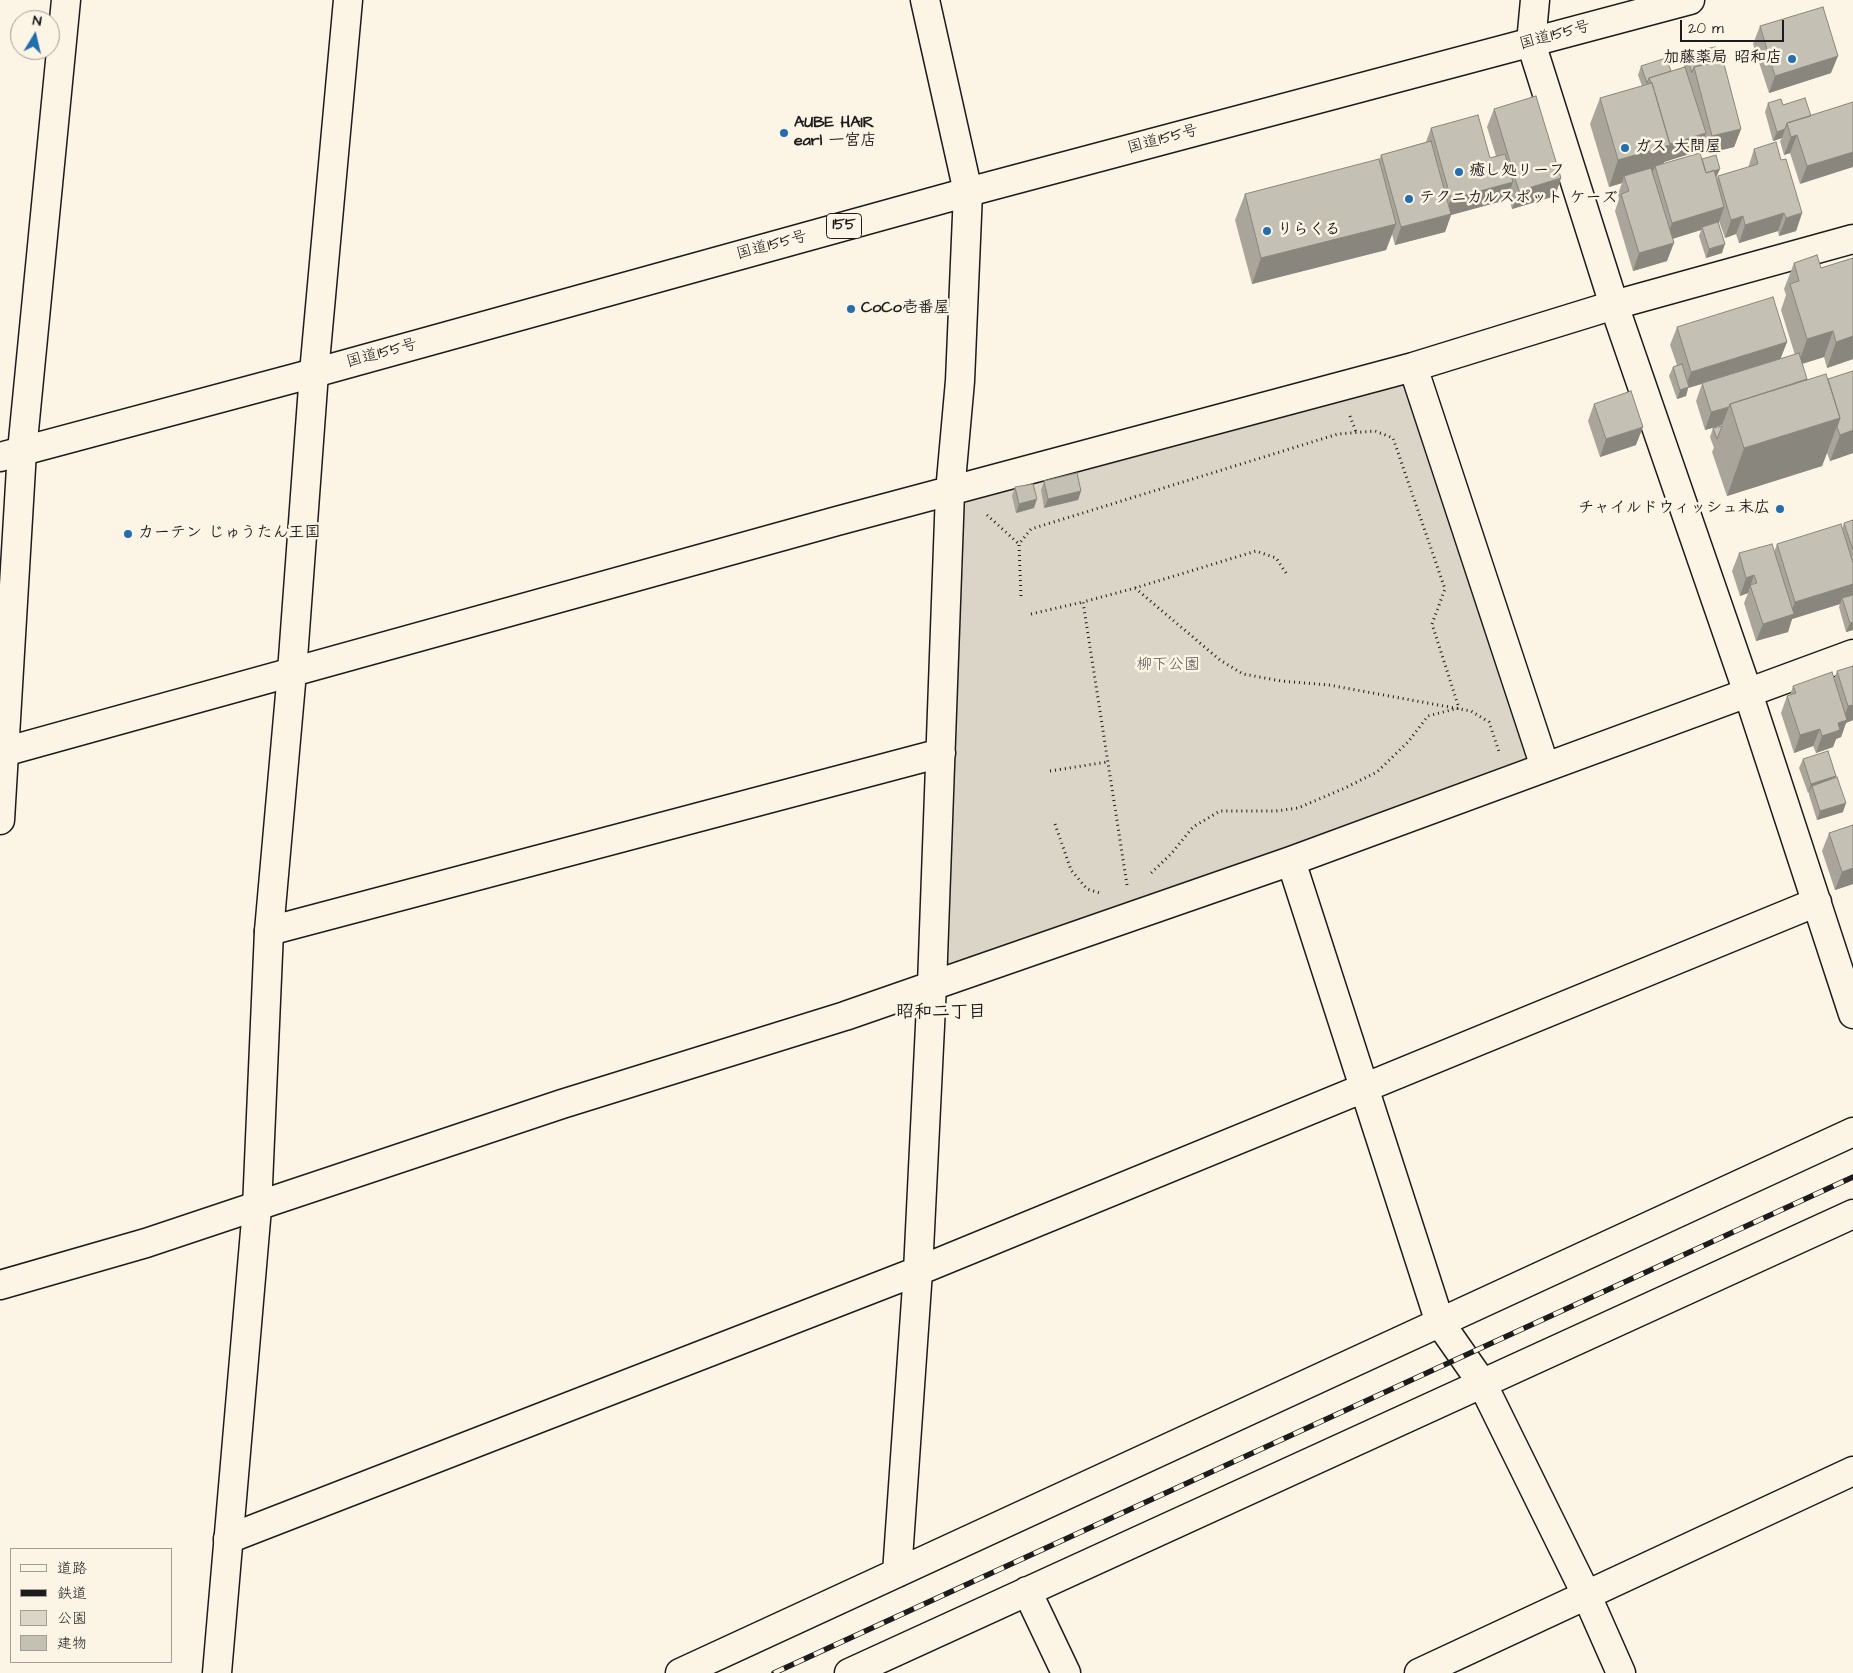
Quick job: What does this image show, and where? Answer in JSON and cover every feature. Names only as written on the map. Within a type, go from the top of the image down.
[{"type":"main road","points":[[0,820],[11,454],[66,0]]},
{"type":"main road","points":[[216,1673],[257,1208],[269,931],[292,672],[314,373],[348,0]]},
{"type":"main road","points":[[897,1573],[918,1271],[968,192],[925,0]]},
{"type":"main road","points":[[1536,0],[1531,43],[1614,304],[1748,692],[1853,1014]]},
{"type":"main road","name":"国道155号","points":[[11,454],[314,373],[968,192],[1690,0]]},
{"type":"main road","points":[[3,752],[954,490],[1413,367],[1614,304],[1853,239]]},
{"type":"main road","points":[[1413,367],[1545,768]]},
{"type":"main road","points":[[0,1285],[146,1243],[257,1208],[562,1104],[845,1016],[1291,861],[1853,654]]},
{"type":"main road","points":[[269,931],[941,753]]},
{"type":"main road","points":[[1291,861],[1362,1087],[1440,1323],[1482,1383],[1587,1596],[1621,1673]]},
{"type":"main road","points":[[228,1539],[918,1271],[1362,1087],[1817,902]]},
{"type":"main road","points":[[680,1673],[1853,1132]]},
{"type":"main road","points":[[849,1673],[1853,1214]]},
{"type":"main road","points":[[1419,1673],[1853,1471]]},
{"type":"main road","points":[[1027,1591],[1066,1673]]},
{"type":"path","points":[[1022,596],[1019,544],[1031,529],[1338,434],[1375,431],[1393,438],[1446,589],[1432,624],[1459,708]]},
{"type":"path","points":[[954,490],[1019,544]]},
{"type":"path","points":[[1031,614],[1135,588],[1256,550],[1276,558],[1286,573]]},
{"type":"path","points":[[1135,588],[1220,660],[1242,674],[1280,681],[1329,685],[1471,711],[1489,722],[1509,781]]},
{"type":"path","points":[[1083,602],[1128,890]]},
{"type":"path","points":[[1145,880],[1171,854],[1192,827],[1220,811],[1276,811],[1298,808],[1345,788],[1377,772],[1408,742],[1428,716],[1459,708]]},
{"type":"path","points":[[1050,771],[1108,762]]},
{"type":"path","points":[[1056,824],[1071,870],[1087,889],[1102,894]]},
{"type":"green space","name":"柳下公園","points":[[1410,374],[1538,765],[937,980],[955,498]]},
{"type":"building","points":[[1823,7],[1838,56],[1775,76],[1760,26]]},
{"type":"building","points":[[1715,47],[1718,61],[1694,67],[1692,73],[1686,53]]},
{"type":"building","points":[[1666,58],[1671,71],[1649,78],[1647,83],[1641,66]]},
{"type":"building","points":[[1723,60],[1741,129],[1712,136],[1694,67]]},
{"type":"building","points":[[1685,67],[1706,133],[1670,144],[1649,78]]},
{"type":"building","points":[[1652,83],[1670,145],[1618,160],[1600,98]]},
{"type":"building","points":[[1536,96],[1561,178],[1519,191],[1494,109]]},
{"type":"building","points":[[1805,98],[1811,116],[1787,123],[1785,129],[1777,132],[1768,103],[1781,99],[1783,105]]},
{"type":"building","points":[[1853,102],[1853,152],[1807,166],[1797,135],[1791,137],[1787,123]]},
{"type":"building","points":[[1478,115],[1490,158],[1505,154],[1513,182],[1451,199],[1431,128]]},
{"type":"building","points":[[1431,141],[1451,214],[1401,227],[1381,155]]},
{"type":"building","points":[[1776,142],[1781,160],[1786,159],[1802,213],[1786,218],[1784,213],[1745,225],[1743,216],[1731,220],[1718,176],[1758,164],[1754,149]]},
{"type":"building","points":[[1700,153],[1706,173],[1714,170],[1724,207],[1672,223],[1655,166]]},
{"type":"building","points":[[1716,155],[1720,169],[1706,173],[1702,159]]},
{"type":"building","points":[[1379,159],[1396,224],[1261,258],[1245,194]]},
{"type":"building","points":[[1651,168],[1674,243],[1639,253],[1621,194],[1629,191],[1624,176]]},
{"type":"building","points":[[1718,222],[1725,244],[1709,249],[1702,227]]},
{"type":"building","points":[[1817,255],[1821,268],[1853,258],[1853,336],[1836,342],[1833,331],[1807,339],[1790,284],[1799,281],[1794,263]]},
{"type":"building","points":[[1773,297],[1787,342],[1691,372],[1677,327]]},
{"type":"building","points":[[1799,353],[1807,379],[1711,412],[1702,383]]},
{"type":"building","points":[[1682,364],[1689,387],[1680,390],[1673,367]]},
{"type":"building","points":[[1853,371],[1853,430],[1840,435],[1837,427],[1840,418],[1828,379]]},
{"type":"building","points":[[1826,374],[1840,418],[1744,448],[1730,404]]},
{"type":"building","points":[[1631,391],[1643,427],[1606,439],[1594,404]]},
{"type":"building","points":[[1722,426],[1717,439],[1713,428]]},
{"type":"building","points":[[1077,473],[1081,491],[1048,499],[1044,481]]},
{"type":"building","points":[[1033,484],[1037,499],[1019,504],[1015,487]]},
{"type":"building","points":[[1853,520],[1853,550],[1844,523]]},
{"type":"building","points":[[1841,524],[1853,563],[1853,584],[1795,602],[1777,544]]},
{"type":"building","points":[[1772,544],[1794,614],[1763,624],[1750,585],[1757,583],[1754,575],[1746,578],[1739,553]]},
{"type":"building","points":[[1853,595],[1853,622],[1850,623],[1842,598]]},
{"type":"building","points":[[1853,666],[1853,705],[1848,706],[1837,671]]},
{"type":"building","points":[[1832,672],[1847,720],[1838,723],[1840,730],[1822,736],[1820,729],[1800,735],[1787,696],[1796,693],[1793,686]]},
{"type":"building","points":[[1828,751],[1836,776],[1811,784],[1803,759]]},
{"type":"building","points":[[1837,777],[1846,803],[1820,811],[1812,786]]},
{"type":"building","points":[[1853,825],[1853,868],[1842,872],[1829,833]]},
{"type":"railway","points":[[774,1673],[1853,1177]]},
{"type":"place","name":"加藤薬局 昭和店","points":[[1792,59]]},
{"type":"place","name":"AUBE HAIR earl 一宮店","points":[[784,133]]},
{"type":"place","name":"ガス 大問屋","points":[[1625,148]]},
{"type":"place","name":"癒し処リーフ","points":[[1459,172]]},
{"type":"place","name":"テクニカルスポット ケーズ","points":[[1409,199]]},
{"type":"place","name":"りらくる","points":[[1267,231]]},
{"type":"place","name":"CoCo壱番屋","points":[[851,309]]},
{"type":"place","name":"チャイルドウィッシュ末広","points":[[1780,509]]},
{"type":"place","name":"カーテン じゅうたん王国","points":[[128,534]]},
{"type":"district","name":"昭和二丁目","points":[[941,1013]]}]
